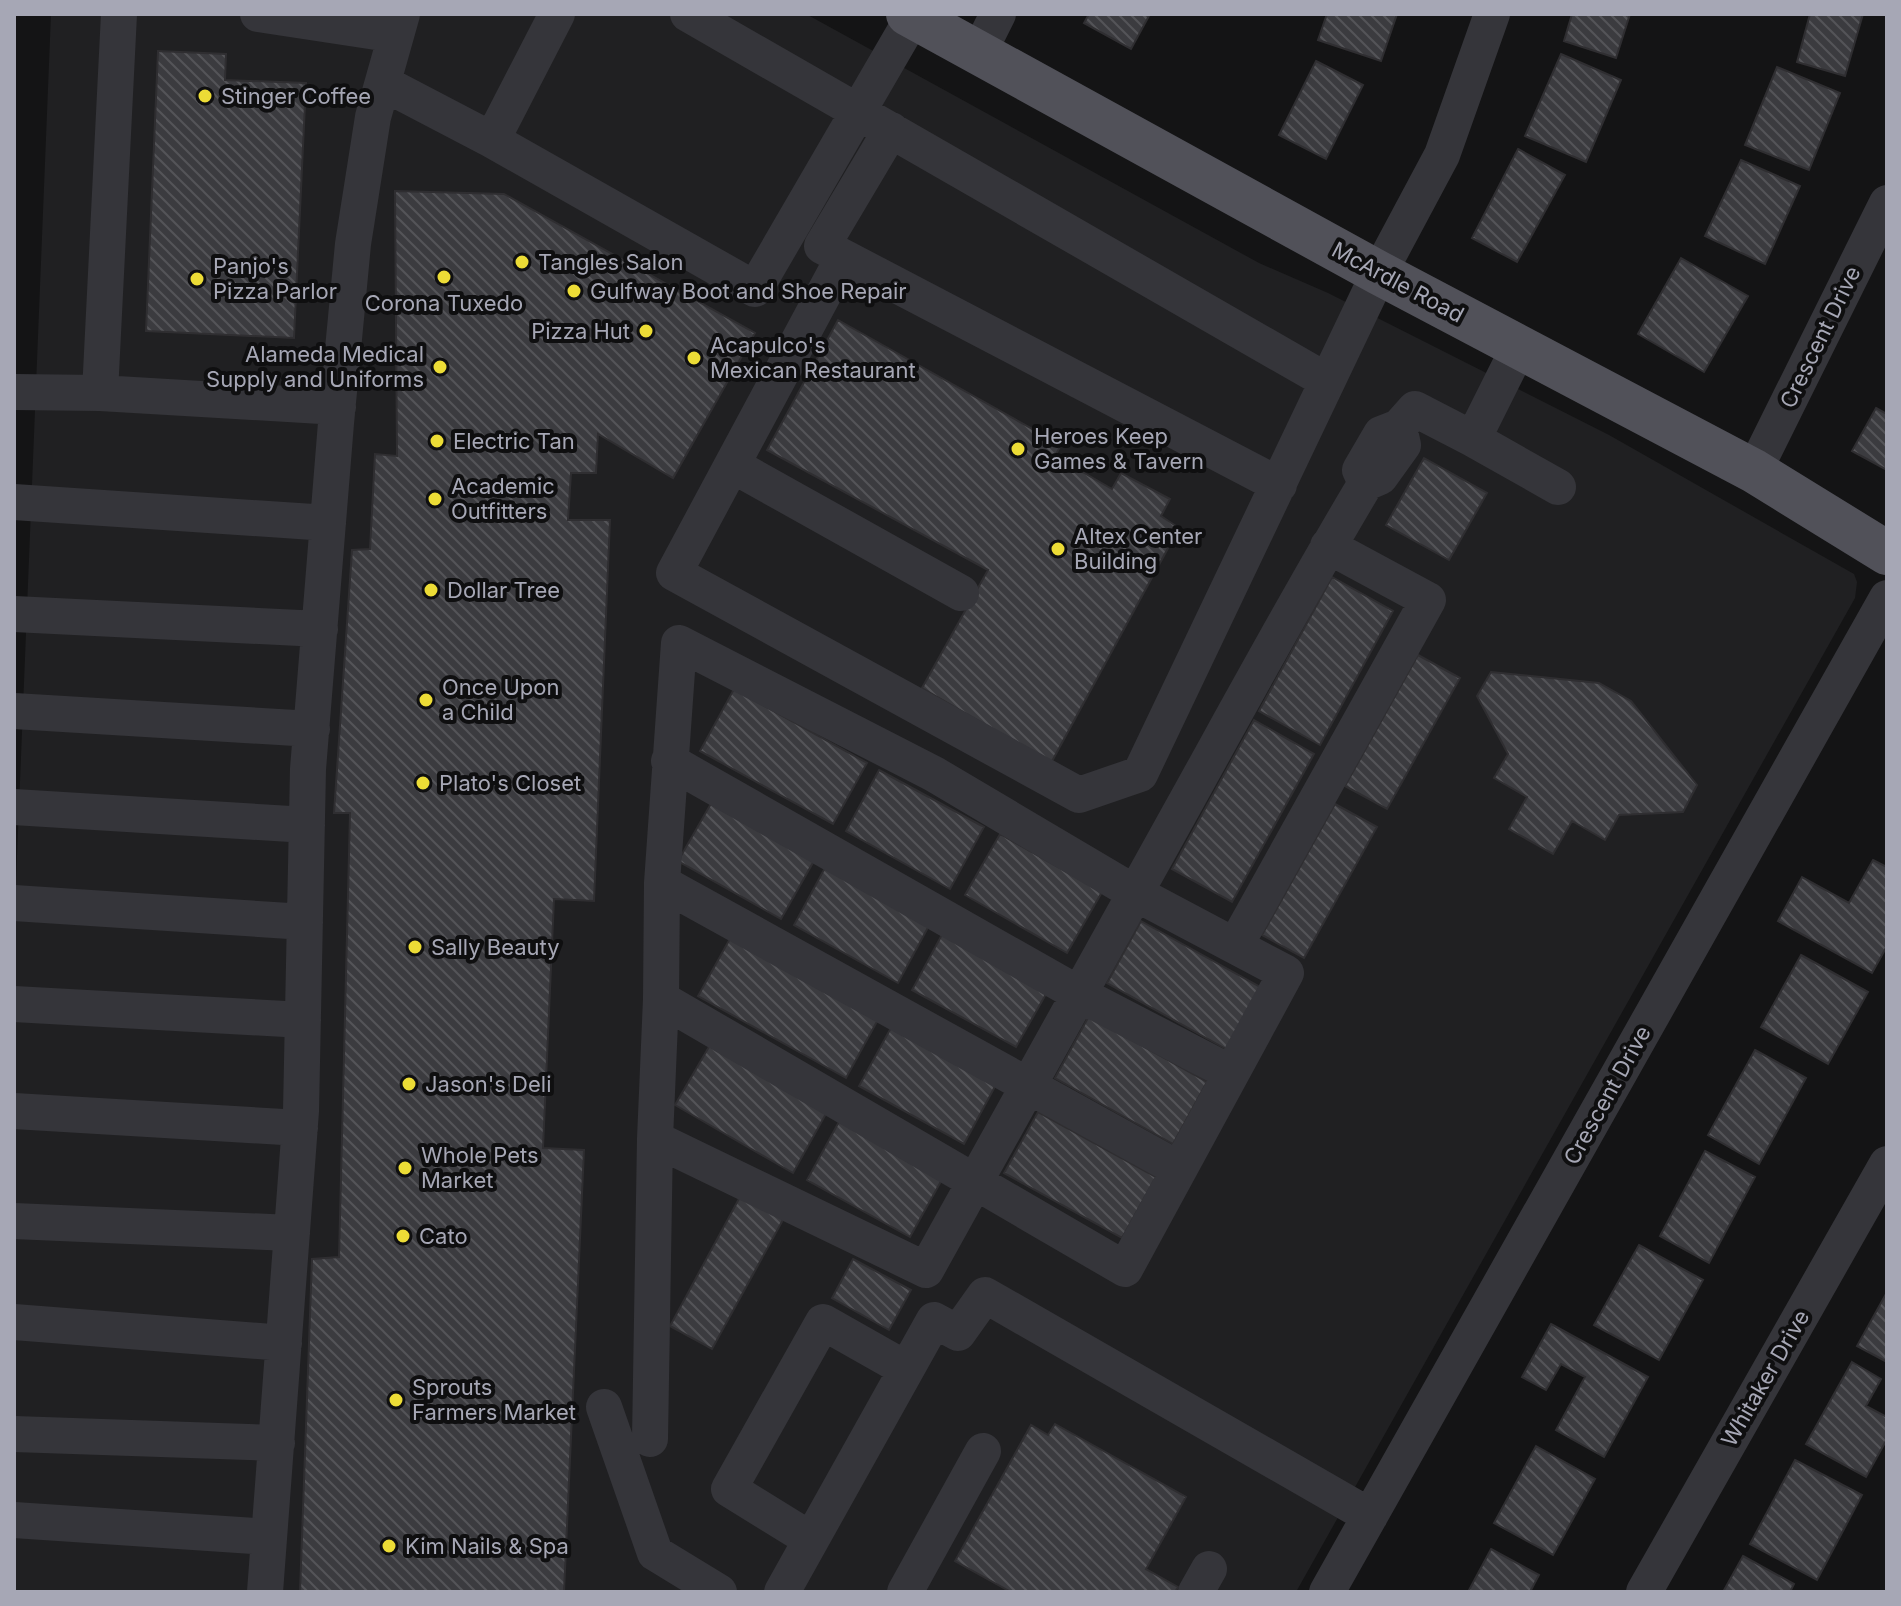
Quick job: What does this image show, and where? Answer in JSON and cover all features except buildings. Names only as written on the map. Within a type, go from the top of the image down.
[{"type":"main road","name":"McArdle Road","points":[[911,15],[989,33],[1379,273],[1754,471],[1887,553]]},
{"type":"street","points":[[100,393],[119,14]]},
{"type":"street","points":[[258,14],[399,24],[373,117],[353,244],[328,523],[307,825],[300,1128],[265,1592]]},
{"type":"street","points":[[492,140],[557,14]]},
{"type":"street","points":[[688,14],[1327,381]]},
{"type":"street","points":[[843,258],[674,573],[1079,795],[1140,774],[1379,273],[1442,155],[1492,14]]},
{"type":"street","points":[[383,83],[492,140],[755,289],[911,15]]},
{"type":"street","points":[[891,130],[822,246],[1279,485]]},
{"type":"street","name":"Crescent Drive","points":[[1754,471],[1887,203]]},
{"type":"street","points":[[1473,439],[1519,347]]},
{"type":"street","points":[[14,392],[100,393],[338,407]]},
{"type":"street","points":[[655,1139],[926,1270],[1328,546],[1366,483],[1360,470],[1381,434],[1399,427],[1415,409],[1558,487]]},
{"type":"street","points":[[732,465],[961,593]]},
{"type":"street","points":[[14,502],[328,523]]},
{"type":"street","points":[[1235,946],[1428,600],[1328,546]]},
{"type":"street","name":"Crescent Drive","points":[[1327,1592],[1887,598]]},
{"type":"street","points":[[14,614],[320,629]]},
{"type":"street","points":[[650,1439],[662,883],[679,643],[934,774],[1135,893],[1286,973],[1125,1269],[661,999]]},
{"type":"street","points":[[14,711],[312,729]]},
{"type":"street","points":[[669,761],[1079,994],[1231,1073]]},
{"type":"street","points":[[14,807],[307,825]]},
{"type":"street","points":[[662,883],[1179,1169]]},
{"type":"street","points":[[14,903],[305,922]]},
{"type":"street","points":[[14,1004],[303,1020]]},
{"type":"street","points":[[14,1111],[300,1128]]},
{"type":"street","name":"Whitaker Drive","points":[[1644,1592],[1887,1164]]},
{"type":"street","points":[[14,1221],[292,1233]]},
{"type":"street","points":[[782,1592],[934,1320],[958,1333],[985,1295],[1370,1516]]},
{"type":"street","points":[[14,1322],[284,1343]]},
{"type":"street","points":[[810,1539],[729,1489],[823,1322],[906,1369]]},
{"type":"street","points":[[604,1407],[655,1553],[719,1592]]},
{"type":"street","points":[[14,1434],[277,1443]]},
{"type":"street","points":[[917,1588],[983,1451]]},
{"type":"street","points":[[14,1520],[269,1537]]},
{"type":"shaded area","points":[[51,14],[806,14],[1259,263],[1328,293],[1609,435],[1854,574],[1857,582],[1855,598],[1296,1592],[14,1592],[14,930]]},
{"type":"place","name":"Stinger Coffee","points":[[205,96]]},
{"type":"place","name":"Tangles Salon","points":[[522,262]]},
{"type":"place","name":"Corona Tuxedo","points":[[444,277]]},
{"type":"place","name":"Panjo's Pizza Parlor","points":[[197,279]]},
{"type":"place","name":"Gulfway Boot and Shoe Repair","points":[[574,291]]},
{"type":"place","name":"Pizza Hut","points":[[646,331]]},
{"type":"place","name":"Acapulco's Mexican Restaurant","points":[[694,358]]},
{"type":"place","name":"Alameda Medical Supply and Uniforms","points":[[440,367]]},
{"type":"place","name":"Electric Tan","points":[[437,441]]},
{"type":"place","name":"Heroes Keep Games & Tavern","points":[[1018,449]]},
{"type":"place","name":"Academic Outfitters","points":[[435,499]]},
{"type":"place","name":"Altex Center Building","points":[[1058,549]]},
{"type":"place","name":"Dollar Tree","points":[[431,590]]},
{"type":"place","name":"Once Upon a Child","points":[[426,700]]},
{"type":"place","name":"Plato's Closet","points":[[423,783]]},
{"type":"place","name":"Sally Beauty","points":[[415,947]]},
{"type":"place","name":"Jason's Deli","points":[[409,1084]]},
{"type":"place","name":"Whole Pets Market","points":[[405,1168]]},
{"type":"place","name":"Cato","points":[[403,1236]]},
{"type":"place","name":"Sprouts Farmers Market","points":[[396,1400]]},
{"type":"place","name":"Kim Nails & Spa","points":[[389,1546]]}]
